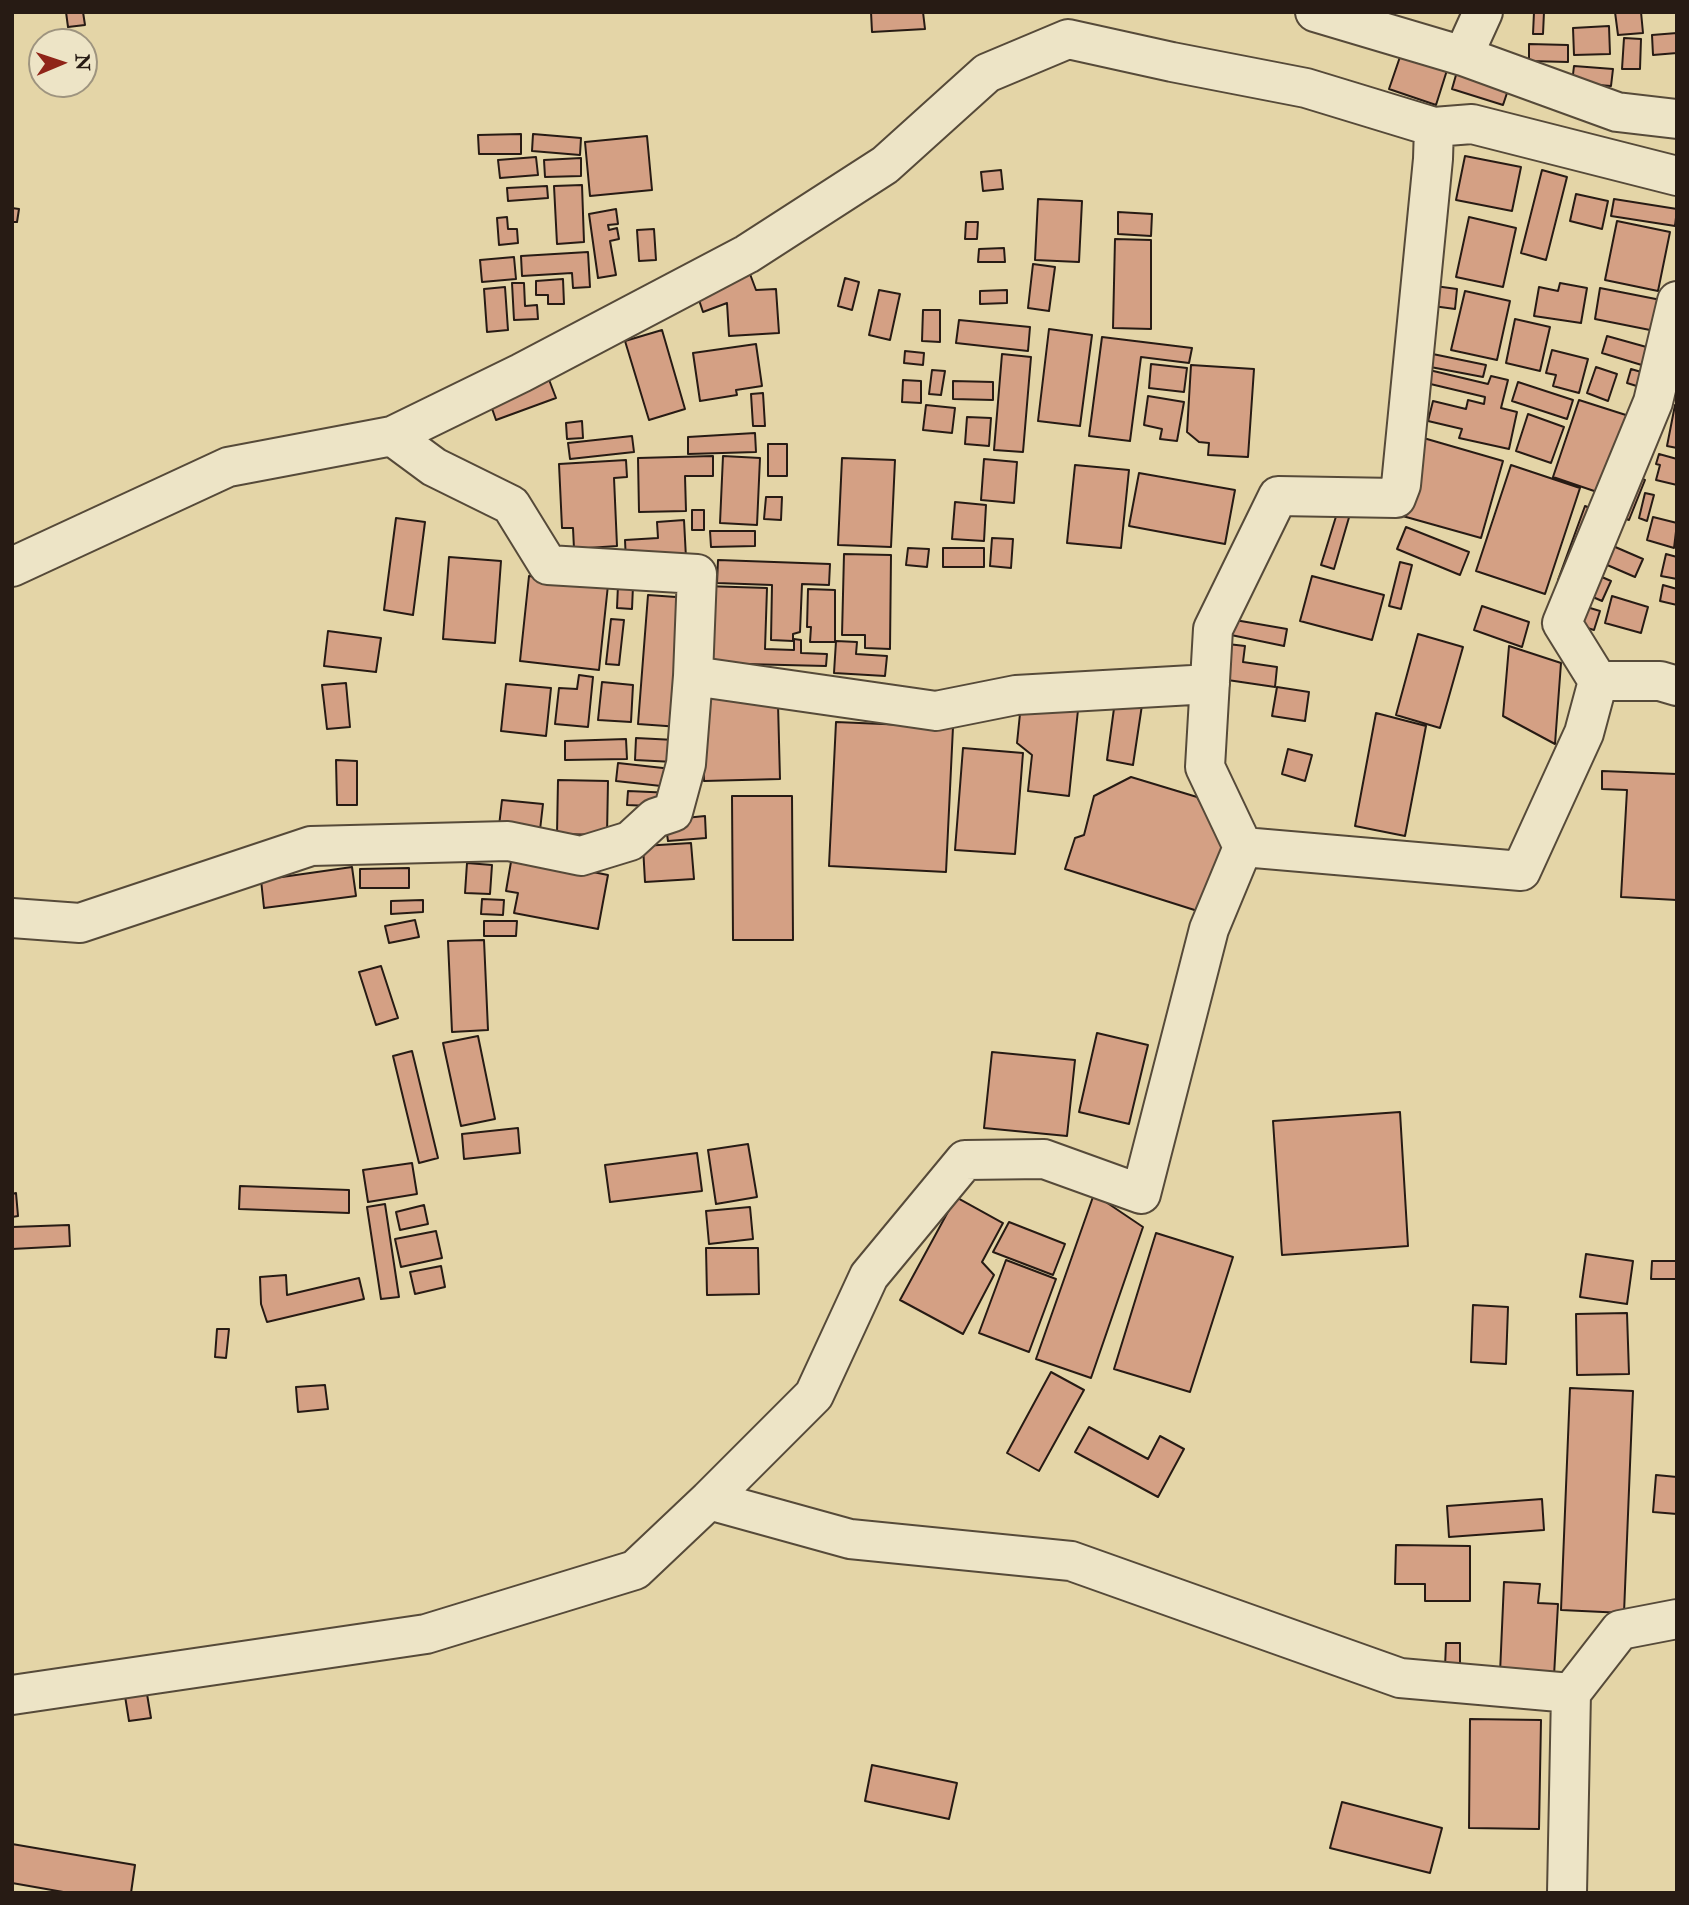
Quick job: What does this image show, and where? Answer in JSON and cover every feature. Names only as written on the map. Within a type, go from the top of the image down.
[{"type":"street","points":[[1315,12],[1463,56],[1617,112],[1677,119]]},
{"type":"street","points":[[1463,56],[1483,12]]},
{"type":"street","points":[[12,567],[228,467],[391,436],[521,373],[747,254],[885,165],[987,74],[1068,39],[1306,88],[1434,127],[1472,124],[1677,176]]},
{"type":"street","points":[[12,1695],[426,1634],[635,1570],[814,1395],[869,1276],[965,1160],[1044,1159],[1141,1194],[1209,929],[1243,847],[1206,767],[1213,629],[1278,496],[1396,498],[1401,485],[1404,457],[1434,127]]},
{"type":"street","points":[[1243,847],[1521,871],[1584,733],[1598,681],[1562,623],[1653,402],[1677,301]]},
{"type":"street","points":[[12,918],[80,923],[311,846],[508,841],[582,856],[630,841],[655,818],[673,812],[686,764],[693,676],[696,574],[548,565],[511,505],[434,467],[391,436]]},
{"type":"street","points":[[693,676],[936,711],[1016,695],[1210,684]]},
{"type":"street","points":[[1598,681],[1660,681],[1677,686]]},
{"type":"street","points":[[709,1500],[850,1539],[1071,1561],[1400,1678],[1571,1693]]},
{"type":"street","points":[[1567,1893],[1571,1693],[1620,1630],[1677,1619]]},
{"type":"building","points":[[66,12],[83,12],[85,25],[68,27]]},
{"type":"building","points":[[871,12],[923,12],[925,29],[872,32]]},
{"type":"building","points":[[1534,12],[1544,12],[1543,34],[1533,34]]},
{"type":"building","points":[[1615,12],[1641,12],[1643,33],[1618,35]]},
{"type":"building","points":[[1609,26],[1610,54],[1574,55],[1573,28]]},
{"type":"building","points":[[1677,33],[1677,53],[1653,55],[1652,35]]},
{"type":"building","points":[[1624,38],[1641,39],[1640,69],[1622,69]]},
{"type":"building","points":[[1529,44],[1568,45],[1568,62],[1529,61]]},
{"type":"building","points":[[1402,51],[1448,67],[1436,105],[1389,89]]},
{"type":"building","points":[[1574,66],[1613,69],[1611,86],[1572,83]]},
{"type":"building","points":[[1458,68],[1510,84],[1503,105],[1452,89]]},
{"type":"building","points":[[521,134],[521,154],[479,154],[478,135]]},
{"type":"building","points":[[533,134],[581,138],[580,155],[532,151]]},
{"type":"building","points":[[647,136],[652,190],[590,196],[585,142]]},
{"type":"building","points":[[1465,156],[1521,167],[1512,211],[1456,200]]},
{"type":"building","points":[[536,157],[538,175],[500,178],[498,160]]},
{"type":"building","points":[[581,158],[581,176],[545,177],[544,160]]},
{"type":"building","points":[[1001,170],[1003,189],[983,191],[981,172]]},
{"type":"building","points":[[1542,170],[1567,177],[1546,260],[1521,253]]},
{"type":"building","points":[[582,185],[584,242],[557,244],[554,186]]},
{"type":"building","points":[[547,186],[548,198],[508,201],[507,188]]},
{"type":"building","points":[[1576,194],[1608,201],[1602,229],[1570,221]]},
{"type":"building","points":[[1038,199],[1082,201],[1079,262],[1035,260]]},
{"type":"building","points":[[1614,199],[1677,209],[1675,226],[1611,216]]},
{"type":"building","points":[[12,208],[19,209],[17,222],[12,222]]},
{"type":"building","points":[[616,209],[618,224],[608,225],[609,230],[617,228],[619,239],[610,241],[616,275],[598,278],[589,214]]},
{"type":"building","points":[[1118,212],[1152,214],[1151,236],[1118,234]]},
{"type":"building","points":[[507,217],[508,229],[517,229],[518,243],[499,245],[497,218]]},
{"type":"building","points":[[1469,217],[1516,228],[1503,287],[1456,277]]},
{"type":"building","points":[[1617,221],[1670,232],[1658,291],[1605,280]]},
{"type":"building","points":[[966,222],[978,222],[977,239],[965,239]]},
{"type":"building","points":[[654,229],[656,260],[639,261],[637,230]]},
{"type":"building","points":[[1115,239],[1151,240],[1151,329],[1113,328]]},
{"type":"building","points":[[1004,248],[1005,262],[978,262],[979,249]]},
{"type":"building","points":[[588,252],[590,287],[573,288],[572,273],[522,276],[521,256]]},
{"type":"building","points":[[514,257],[516,279],[482,282],[480,260]]},
{"type":"building","points":[[1033,264],[1055,267],[1049,311],[1028,308]]},
{"type":"building","points":[[750,274],[756,290],[776,289],[779,333],[729,336],[727,303],[703,312],[697,294]]},
{"type":"building","points":[[845,278],[859,282],[852,310],[838,306]]},
{"type":"building","points":[[563,279],[564,304],[548,304],[548,295],[536,295],[536,281]]},
{"type":"building","points":[[512,283],[524,283],[525,306],[537,305],[538,319],[514,320]]},
{"type":"building","points":[[1560,283],[1587,288],[1581,323],[1534,316],[1539,287],[1558,291]]},
{"type":"building","points":[[1435,286],[1457,289],[1455,309],[1433,306]]},
{"type":"building","points":[[505,287],[508,330],[487,332],[484,289]]},
{"type":"building","points":[[1600,288],[1666,301],[1660,332],[1595,319]]},
{"type":"building","points":[[879,290],[900,294],[890,340],[869,335]]},
{"type":"building","points":[[1007,290],[1007,303],[980,304],[980,291]]},
{"type":"building","points":[[1465,291],[1510,301],[1497,360],[1451,350]]},
{"type":"building","points":[[923,310],[940,310],[940,342],[922,341]]},
{"type":"building","points":[[1515,319],[1550,327],[1540,371],[1506,363]]},
{"type":"building","points":[[959,320],[1030,327],[1028,351],[956,343]]},
{"type":"building","points":[[1049,329],[1092,335],[1080,426],[1038,421]]},
{"type":"building","points":[[662,330],[685,409],[649,420],[625,341]]},
{"type":"building","points":[[1607,336],[1650,348],[1645,366],[1602,353]]},
{"type":"building","points":[[1102,337],[1192,348],[1189,363],[1141,357],[1130,441],[1089,436]]},
{"type":"building","points":[[756,344],[762,386],[736,390],[737,395],[700,401],[693,353]]},
{"type":"building","points":[[1552,350],[1588,359],[1579,393],[1553,386],[1556,375],[1546,373]]},
{"type":"building","points":[[905,351],[924,353],[923,365],[904,363]]},
{"type":"building","points":[[1423,352],[1486,365],[1483,377],[1420,365]]},
{"type":"building","points":[[1002,354],[1031,357],[1023,452],[994,450]]},
{"type":"building","points":[[1151,364],[1187,368],[1184,392],[1149,388]]},
{"type":"building","points":[[1191,365],[1254,369],[1248,457],[1208,455],[1209,443],[1199,442],[1187,432]]},
{"type":"building","points":[[1596,367],[1617,374],[1608,401],[1587,393]]},
{"type":"building","points":[[1425,369],[1488,384],[1491,376],[1508,380],[1501,408],[1517,412],[1509,449],[1459,438],[1462,429],[1428,421],[1433,401],[1466,409],[1468,400],[1484,404],[1485,397],[1422,382]]},
{"type":"building","points":[[1631,369],[1648,374],[1643,388],[1627,383]]},
{"type":"building","points":[[932,370],[945,371],[941,395],[929,394]]},
{"type":"building","points":[[548,377],[556,398],[496,420],[489,400]]},
{"type":"building","points":[[903,380],[921,381],[921,403],[902,402]]},
{"type":"building","points":[[953,381],[993,382],[993,400],[953,399]]},
{"type":"building","points":[[1518,382],[1573,400],[1567,419],[1512,401]]},
{"type":"building","points":[[763,393],[765,426],[753,426],[751,394]]},
{"type":"building","points":[[1148,396],[1184,402],[1177,441],[1160,439],[1162,429],[1144,425]]},
{"type":"building","points":[[1579,400],[1629,416],[1603,494],[1553,477]]},
{"type":"building","points":[[926,405],[955,408],[952,433],[923,430]]},
{"type":"building","points":[[1677,405],[1677,448],[1667,446]]},
{"type":"building","points":[[1528,414],[1564,427],[1551,463],[1516,451]]},
{"type":"building","points":[[967,417],[991,418],[989,446],[965,444]]},
{"type":"building","points":[[582,421],[583,438],[567,439],[566,423]]},
{"type":"building","points":[[755,433],[756,452],[688,454],[688,437]]},
{"type":"building","points":[[632,436],[634,452],[570,459],[568,443]]},
{"type":"building","points":[[1420,437],[1503,461],[1481,538],[1399,515]]},
{"type":"building","points":[[768,444],[787,444],[787,476],[768,476]]},
{"type":"building","points":[[1659,454],[1677,459],[1677,485],[1656,480],[1660,465],[1656,464]]},
{"type":"building","points":[[713,456],[713,476],[685,476],[686,511],[639,512],[638,458]]},
{"type":"building","points":[[723,456],[760,458],[757,525],[720,523]]},
{"type":"building","points":[[842,458],[895,460],[891,547],[838,545]]},
{"type":"building","points":[[984,459],[1017,462],[1014,503],[981,500]]},
{"type":"building","points":[[626,460],[627,477],[614,478],[617,546],[574,549],[573,528],[562,528],[559,464]]},
{"type":"building","points":[[1075,465],[1129,470],[1121,548],[1067,543]]},
{"type":"building","points":[[1511,465],[1580,488],[1545,594],[1476,571]]},
{"type":"building","points":[[1139,473],[1235,490],[1225,544],[1129,526]]},
{"type":"building","points":[[1629,474],[1645,480],[1629,520],[1612,514]]},
{"type":"building","points":[[1645,493],[1654,495],[1647,521],[1639,518]]},
{"type":"building","points":[[766,497],[782,497],[781,520],[764,519]]},
{"type":"building","points":[[955,502],[986,505],[984,541],[952,539]]},
{"type":"building","points":[[1585,506],[1595,510],[1567,584],[1558,580]]},
{"type":"building","points":[[692,510],[704,510],[704,530],[692,530]]},
{"type":"building","points":[[1338,510],[1350,514],[1334,569],[1321,565]]},
{"type":"building","points":[[1653,517],[1677,523],[1674,548],[1647,540]]},
{"type":"building","points":[[396,518],[425,522],[413,615],[384,610]]},
{"type":"building","points":[[684,520],[686,558],[626,562],[625,540],[658,538],[657,522]]},
{"type":"building","points":[[1406,527],[1469,552],[1460,575],[1397,549]]},
{"type":"building","points":[[710,531],[755,531],[755,546],[711,547]]},
{"type":"building","points":[[992,538],[1013,539],[1011,568],[990,566]]},
{"type":"building","points":[[1606,543],[1643,559],[1635,577],[1598,561]]},
{"type":"building","points":[[908,548],[929,549],[927,567],[906,565]]},
{"type":"building","points":[[943,548],[984,548],[984,567],[943,567]]},
{"type":"building","points":[[844,554],[891,555],[890,649],[865,648],[865,635],[842,635]]},
{"type":"building","points":[[1666,554],[1677,557],[1677,579],[1661,576]]},
{"type":"building","points":[[449,557],[501,561],[495,643],[443,639]]},
{"type":"building","points":[[718,560],[830,564],[829,585],[802,584],[800,632],[793,634],[793,641],[771,640],[772,585],[717,583]]},
{"type":"building","points":[[1400,562],[1412,565],[1401,609],[1389,606]]},
{"type":"building","points":[[1595,574],[1611,581],[1602,601],[1586,594]]},
{"type":"building","points":[[529,576],[608,585],[599,670],[520,661]]},
{"type":"building","points":[[1312,576],[1384,595],[1372,640],[1300,621]]},
{"type":"building","points":[[618,585],[633,586],[632,609],[617,608]]},
{"type":"building","points":[[1663,585],[1677,589],[1677,605],[1660,601]]},
{"type":"building","points":[[704,586],[767,588],[765,649],[794,650],[794,639],[801,640],[801,653],[827,654],[826,666],[702,663]]},
{"type":"building","points":[[808,589],[835,590],[835,642],[810,642],[811,627],[807,627]]},
{"type":"building","points":[[648,595],[690,598],[680,727],[638,724]]},
{"type":"building","points":[[1612,596],[1648,607],[1641,633],[1605,623]]},
{"type":"building","points":[[1580,605],[1600,611],[1594,630],[1574,624]]},
{"type":"building","points":[[1482,606],[1529,622],[1522,647],[1474,630]]},
{"type":"building","points":[[611,619],[624,620],[619,665],[606,664]]},
{"type":"building","points":[[1235,620],[1287,629],[1284,646],[1231,635]]},
{"type":"building","points":[[328,631],[381,638],[376,672],[324,666]]},
{"type":"building","points":[[1418,634],[1463,647],[1440,728],[1396,715]]},
{"type":"building","points":[[836,641],[857,642],[856,654],[887,656],[885,676],[834,673]]},
{"type":"building","points":[[1219,643],[1245,646],[1243,662],[1277,667],[1275,687],[1214,678]]},
{"type":"building","points":[[1509,646],[1561,663],[1555,744],[1503,716]]},
{"type":"building","points":[[579,675],[593,677],[588,727],[555,724],[559,688],[577,689]]},
{"type":"building","points":[[602,682],[633,685],[631,722],[598,720]]},
{"type":"building","points":[[346,683],[350,727],[327,729],[322,685]]},
{"type":"building","points":[[506,684],[551,688],[546,736],[501,731]]},
{"type":"building","points":[[1277,687],[1309,692],[1305,721],[1272,716]]},
{"type":"building","points":[[701,693],[778,704],[780,779],[704,781]]},
{"type":"building","points":[[1115,701],[1142,705],[1133,765],[1107,760]]},
{"type":"building","points":[[1021,704],[1078,710],[1069,796],[1028,791],[1032,755],[1017,743]]},
{"type":"building","points":[[1376,713],[1426,726],[1405,836],[1355,826]]},
{"type":"building","points":[[836,722],[953,727],[946,872],[829,866]]},
{"type":"building","points":[[636,738],[675,740],[674,762],[635,760]]},
{"type":"building","points":[[626,739],[627,759],[565,760],[565,741]]},
{"type":"building","points":[[963,748],[1023,753],[1015,854],[955,850]]},
{"type":"building","points":[[1288,749],[1312,755],[1305,781],[1282,774]]},
{"type":"building","points":[[336,760],[357,761],[357,805],[337,805]]},
{"type":"building","points":[[618,763],[672,769],[670,787],[616,781]]},
{"type":"building","points":[[1602,771],[1677,774],[1677,900],[1621,897],[1627,790],[1602,789]]},
{"type":"building","points":[[1131,777],[1197,797],[1226,845],[1204,913],[1065,869],[1075,838],[1084,835],[1094,796]]},
{"type":"building","points":[[558,780],[608,781],[607,835],[557,834]]},
{"type":"building","points":[[628,791],[673,793],[672,807],[627,805]]},
{"type":"building","points":[[732,796],[792,796],[793,940],[733,940]]},
{"type":"building","points":[[502,800],[543,804],[540,830],[499,826]]},
{"type":"building","points":[[705,816],[706,838],[668,841],[665,820]]},
{"type":"building","points":[[691,843],[694,879],[645,882],[643,846]]},
{"type":"building","points":[[512,856],[608,875],[598,929],[514,913],[518,893],[506,891]]},
{"type":"building","points":[[467,863],[492,865],[490,894],[465,893]]},
{"type":"building","points":[[352,867],[356,896],[264,908],[261,880]]},
{"type":"building","points":[[409,868],[409,888],[360,888],[360,869]]},
{"type":"building","points":[[482,899],[504,900],[503,915],[481,914]]},
{"type":"building","points":[[423,900],[423,912],[391,914],[391,901]]},
{"type":"building","points":[[415,920],[419,937],[389,943],[385,926]]},
{"type":"building","points":[[484,921],[517,921],[516,936],[484,936]]},
{"type":"building","points":[[484,940],[488,1030],[452,1032],[448,941]]},
{"type":"building","points":[[381,966],[398,1018],[376,1025],[359,972]]},
{"type":"building","points":[[1097,1033],[1148,1045],[1129,1124],[1079,1112]]},
{"type":"building","points":[[478,1036],[495,1119],[461,1126],[443,1043]]},
{"type":"building","points":[[412,1051],[438,1158],[419,1163],[393,1056]]},
{"type":"building","points":[[992,1052],[1075,1060],[1067,1136],[984,1128]]},
{"type":"building","points":[[1400,1112],[1408,1246],[1282,1255],[1273,1121]]},
{"type":"building","points":[[518,1128],[520,1153],[464,1159],[462,1134]]},
{"type":"building","points":[[748,1144],[757,1197],[716,1204],[708,1150]]},
{"type":"building","points":[[697,1153],[702,1191],[610,1202],[605,1165]]},
{"type":"building","points":[[412,1163],[417,1194],[368,1202],[363,1170]]},
{"type":"building","points":[[240,1186],[349,1190],[349,1213],[239,1209]]},
{"type":"building","points":[[16,1193],[18,1216],[12,1217],[12,1194]]},
{"type":"building","points":[[1094,1194],[1143,1227],[1091,1378],[1036,1359]]},
{"type":"building","points":[[956,1197],[1003,1223],[982,1262],[994,1275],[963,1334],[900,1300]]},
{"type":"building","points":[[385,1204],[399,1297],[381,1299],[367,1207]]},
{"type":"building","points":[[424,1205],[428,1224],[400,1230],[396,1212]]},
{"type":"building","points":[[750,1207],[753,1239],[709,1244],[706,1211]]},
{"type":"building","points":[[1009,1222],[1065,1244],[1053,1275],[993,1252]]},
{"type":"building","points":[[69,1225],[70,1246],[12,1249],[12,1227]]},
{"type":"building","points":[[436,1231],[442,1258],[401,1267],[395,1239]]},
{"type":"building","points":[[1156,1233],[1233,1257],[1190,1392],[1114,1369]]},
{"type":"building","points":[[706,1248],[758,1248],[759,1294],[707,1295]]},
{"type":"building","points":[[1586,1254],[1633,1261],[1627,1304],[1580,1297]]},
{"type":"building","points":[[1006,1260],[1056,1279],[1029,1352],[979,1333]]},
{"type":"building","points":[[1652,1261],[1677,1261],[1677,1279],[1651,1279]]},
{"type":"building","points":[[441,1266],[445,1287],[415,1294],[410,1272]]},
{"type":"building","points":[[286,1275],[287,1295],[359,1278],[364,1299],[267,1322],[261,1304],[260,1277]]},
{"type":"building","points":[[1473,1305],[1508,1307],[1506,1364],[1471,1362]]},
{"type":"building","points":[[1627,1313],[1629,1374],[1577,1375],[1576,1314]]},
{"type":"building","points":[[217,1329],[229,1329],[226,1358],[215,1357]]},
{"type":"building","points":[[1051,1372],[1084,1390],[1039,1471],[1007,1453]]},
{"type":"building","points":[[325,1385],[328,1409],[298,1412],[296,1387]]},
{"type":"building","points":[[1570,1388],[1633,1391],[1624,1613],[1561,1610]]},
{"type":"building","points":[[1089,1427],[1148,1459],[1160,1436],[1184,1449],[1158,1497],[1075,1452]]},
{"type":"building","points":[[1656,1475],[1677,1477],[1677,1514],[1653,1512]]},
{"type":"building","points":[[1542,1499],[1544,1530],[1449,1537],[1447,1506]]},
{"type":"building","points":[[1396,1545],[1470,1546],[1470,1601],[1425,1601],[1425,1584],[1395,1584]]},
{"type":"building","points":[[1504,1582],[1540,1584],[1538,1603],[1558,1604],[1554,1676],[1500,1673]]},
{"type":"building","points":[[1446,1643],[1460,1643],[1460,1667],[1445,1667]]},
{"type":"building","points":[[147,1694],[151,1718],[129,1721],[125,1696]]},
{"type":"building","points":[[1470,1719],[1541,1720],[1539,1829],[1469,1828]]},
{"type":"building","points":[[872,1765],[957,1783],[949,1819],[865,1801]]},
{"type":"building","points":[[1342,1802],[1442,1828],[1430,1873],[1330,1848]]},
{"type":"building","points":[[12,1844],[135,1865],[131,1893],[69,1893],[12,1883]]}]
